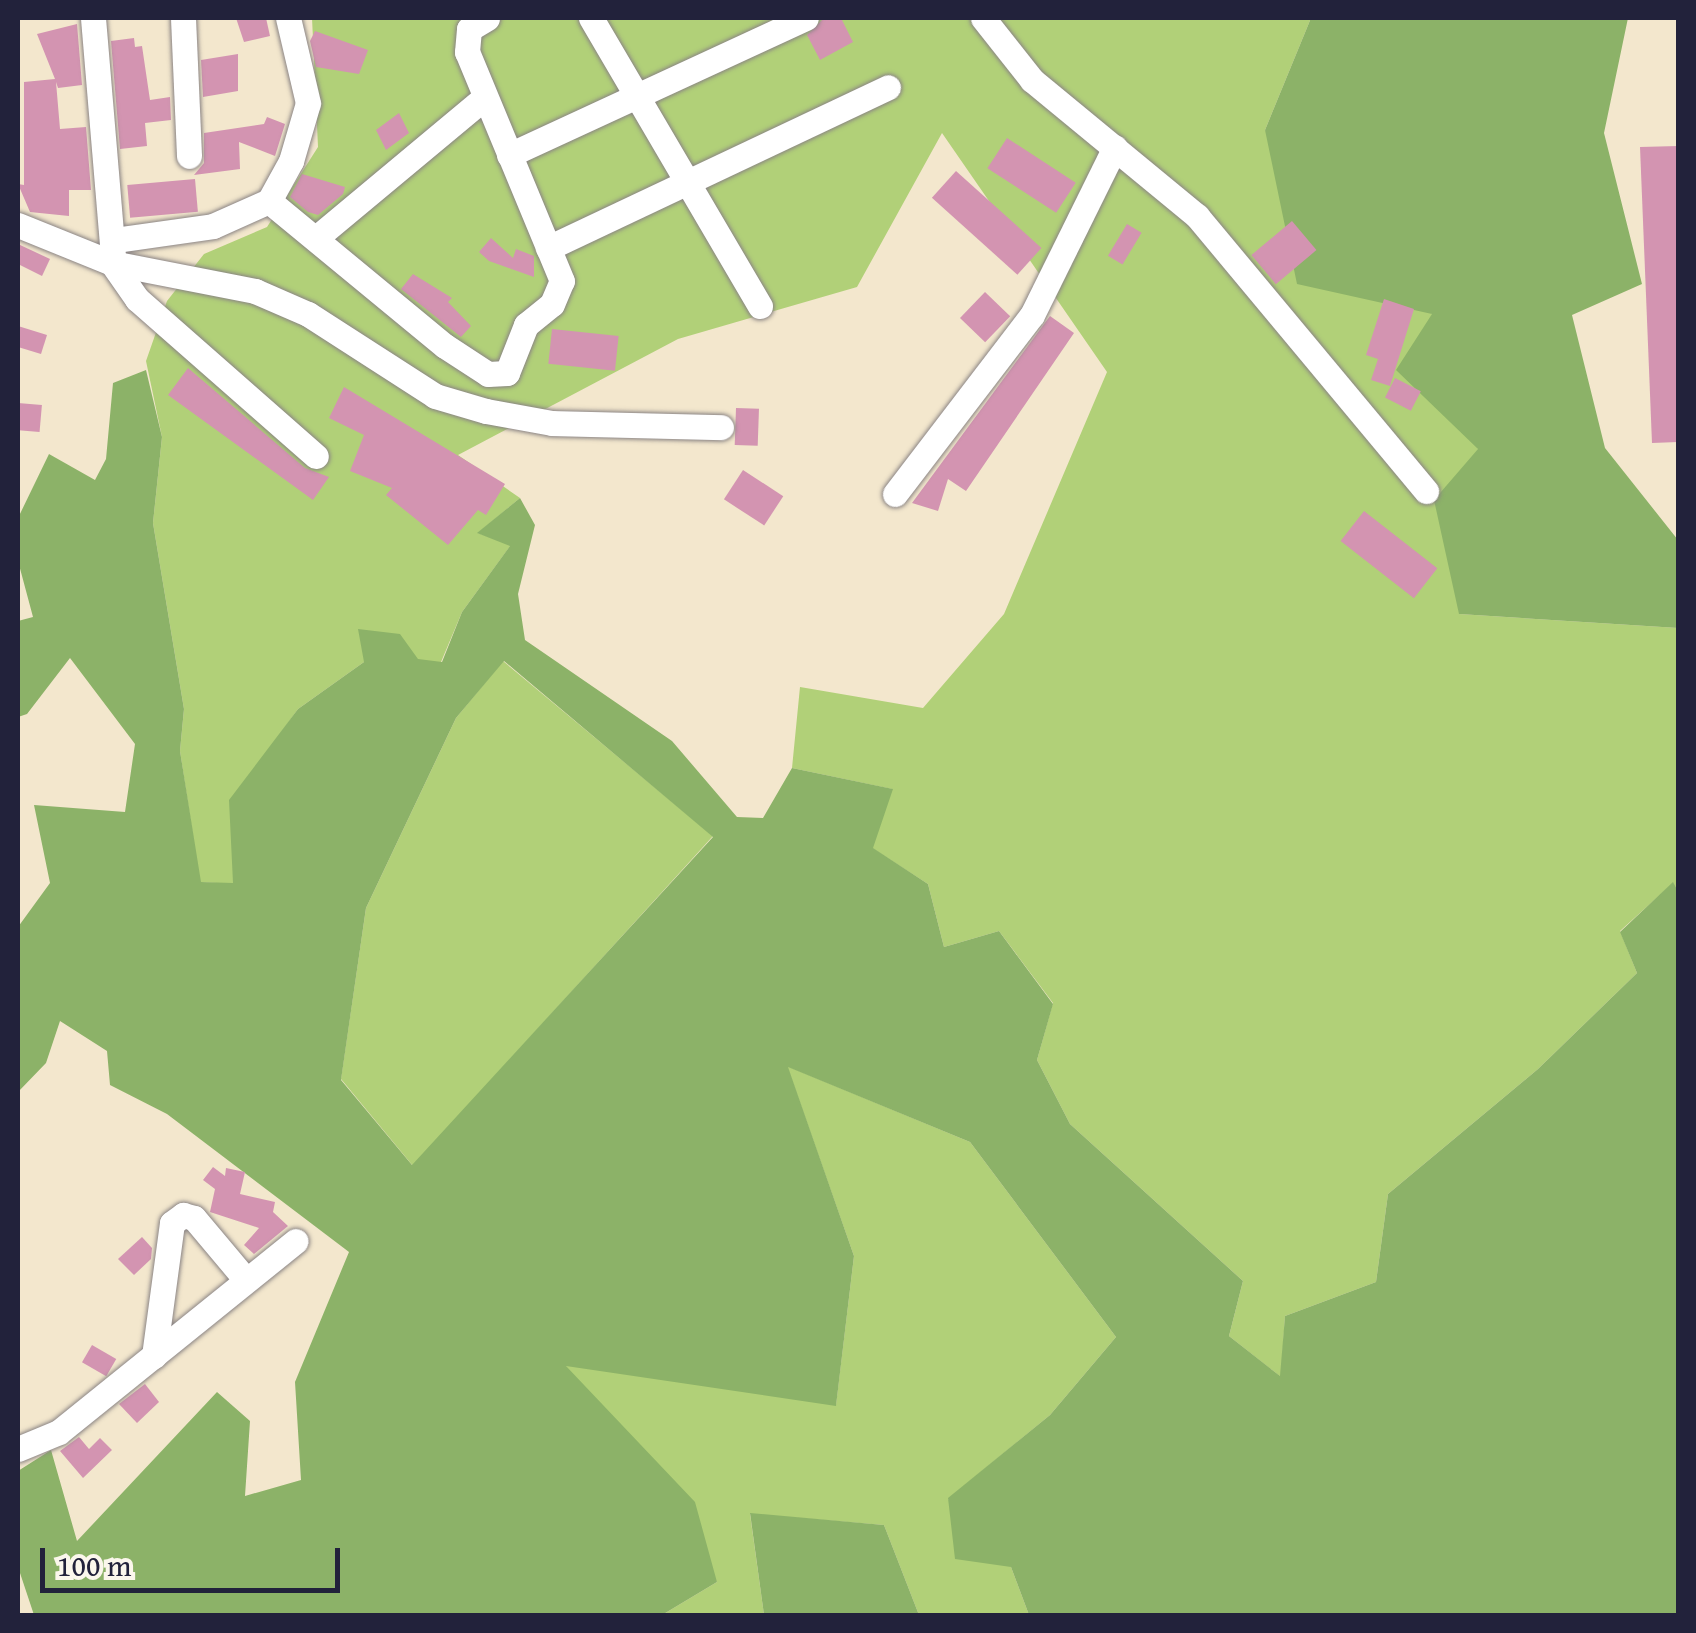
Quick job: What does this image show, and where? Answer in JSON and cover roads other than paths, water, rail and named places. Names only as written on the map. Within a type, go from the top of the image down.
[{"type":"street","points":[[93,18],[114,252],[137,299],[316,456]]},
{"type":"street","points":[[182,18],[189,156]]},
{"type":"street","points":[[114,252],[213,226],[269,201],[291,161],[308,103],[288,18]]},
{"type":"street","points":[[269,201],[444,346],[496,376],[507,373],[526,326],[560,294],[548,248],[465,43],[469,28],[487,18]]},
{"type":"street","points":[[590,18],[760,306]]},
{"type":"street","points":[[509,155],[806,18]]},
{"type":"street","points":[[982,18],[1032,80],[1115,147],[1242,265],[1426,490]]},
{"type":"street","points":[[548,248],[888,87]]},
{"type":"street","points":[[316,238],[486,97]]},
{"type":"street","points":[[895,494],[1032,316],[1115,147]]},
{"type":"street","points":[[18,225],[254,291],[308,314],[436,396],[486,411],[552,423],[721,427]]},
{"type":"street","points":[[154,1356],[172,1223],[183,1215],[194,1218],[246,1280]]},
{"type":"street","points":[[18,1449],[59,1432],[296,1241]]}]
